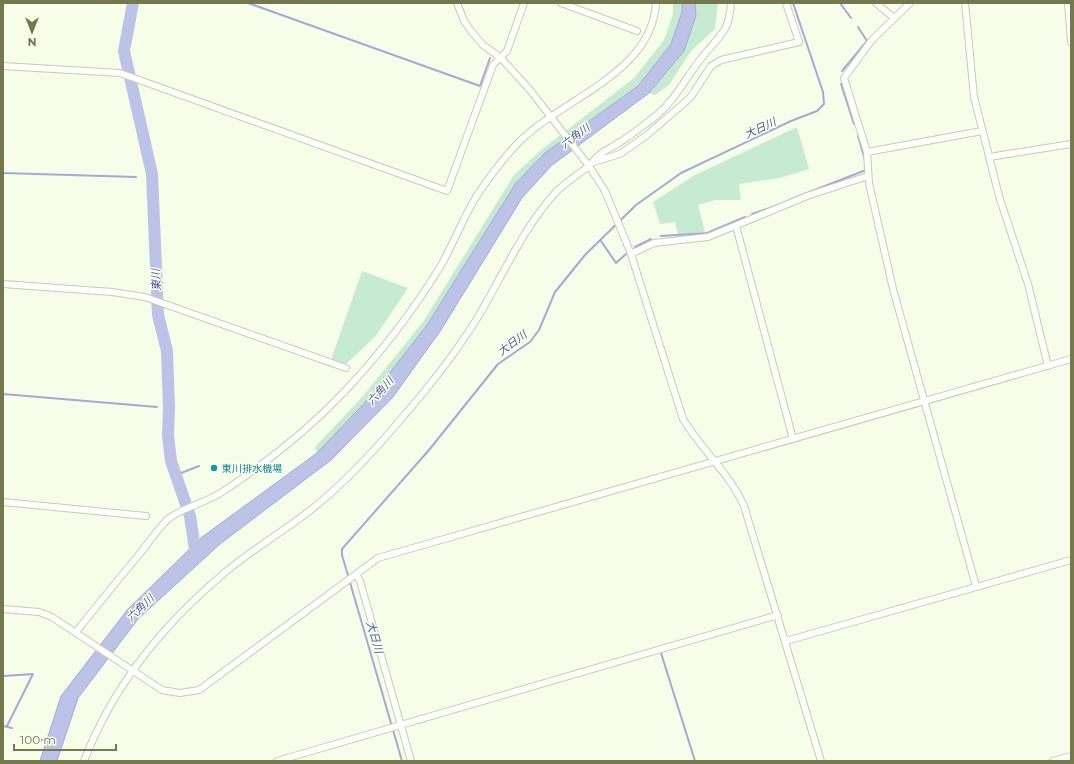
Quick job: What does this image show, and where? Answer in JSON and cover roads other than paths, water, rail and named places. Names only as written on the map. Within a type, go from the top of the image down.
[{"type":"street","points":[[457,3],[464,21],[470,31],[483,45],[501,58],[589,163],[618,218],[631,254],[683,418],[691,433],[738,492],[744,506],[821,761]]},
{"type":"street","points":[[3,66],[120,73],[447,191],[493,65],[507,51],[524,3]]},
{"type":"street","points":[[561,3],[637,31]]},
{"type":"street","points":[[77,633],[168,519],[221,493],[268,459],[299,434],[343,393],[375,357],[440,267],[476,198],[494,170],[518,143],[628,62],[647,35],[654,20],[656,3]]},
{"type":"street","points":[[84,761],[100,724],[132,670],[168,626],[221,576],[314,508],[373,452],[411,407],[457,348],[478,317],[519,245],[550,200],[568,180],[598,156],[643,125],[669,102],[684,85],[703,56],[723,35],[727,27],[731,3]]},
{"type":"street","points":[[589,163],[620,154],[647,135],[690,98],[711,66],[721,60],[799,42],[786,3]]},
{"type":"street","points":[[876,3],[894,18]]},
{"type":"street","points":[[910,3],[872,40],[844,78],[867,152],[869,170],[868,176],[893,289],[923,402],[976,586]]},
{"type":"street","points":[[966,3],[974,97],[999,196],[1028,284],[1048,366]]},
{"type":"street","points":[[1068,3],[1071,42]]},
{"type":"street","points":[[867,152],[982,131]]},
{"type":"street","points":[[989,156],[1071,144]]},
{"type":"street","points":[[631,254],[654,243],[708,237],[807,196],[868,176]]},
{"type":"street","points":[[736,226],[793,439]]},
{"type":"street","points":[[3,284],[112,292],[149,299],[346,368]]},
{"type":"street","points":[[3,609],[39,612],[52,617],[162,690],[180,693],[199,690],[357,576],[378,558],[1071,359]]},
{"type":"street","points":[[3,502],[146,516]]},
{"type":"street","points":[[786,641],[1071,560]]},
{"type":"street","points":[[357,576],[360,581],[411,761]]},
{"type":"street","points":[[277,761],[778,615]]},
{"type":"street","points":[[1053,761],[1071,756]]},
{"type":"water","name":"六角川","points":[[682,3],[695,3],[696,16],[684,51],[649,93],[551,166],[522,198],[441,330],[393,397],[331,460],[220,544],[138,619],[78,698],[57,761],[40,761],[61,696],[128,609],[202,537],[317,453],[374,393],[427,325],[516,183],[545,153],[638,86],[671,44],[682,12]]},
{"type":"waterway","name":"東川","points":[[133,3],[124,51],[152,174],[158,315],[167,351],[169,407],[168,435],[171,461],[190,516],[196,556]]},
{"type":"waterway","points":[[248,3],[480,86],[490,58]]},
{"type":"waterway","name":"大日川","points":[[402,761],[342,555],[342,549],[429,450],[498,364],[530,342],[539,330],[555,292],[585,255],[636,205],[681,173],[791,121],[817,111],[824,104],[823,92],[793,3]]},
{"type":"waterway","points":[[840,3],[851,18]]},
{"type":"waterway","points":[[842,71],[867,41],[858,27]]},
{"type":"waterway","points":[[841,84],[854,124]]},
{"type":"waterway","points":[[858,136],[865,160]]},
{"type":"waterway","points":[[789,200],[866,170]]},
{"type":"waterway","points":[[3,173],[136,177]]},
{"type":"waterway","points":[[752,214],[778,205]]},
{"type":"waterway","points":[[661,236],[707,233],[745,217]]},
{"type":"waterway","points":[[635,247],[651,239]]},
{"type":"waterway","points":[[601,241],[616,263],[626,254]]},
{"type":"waterway","points":[[3,394],[157,407]]},
{"type":"waterway","points":[[176,475],[199,466]]},
{"type":"waterway","points":[[661,653],[695,761]]},
{"type":"waterway","points":[[3,676],[33,674],[7,726]]},
{"type":"waterway","points":[[3,726],[12,728]]},
{"type":"waterway","points":[[36,738],[48,742]]},
{"type":"place","name":"東川排水機場","points":[[214,468]]}]
